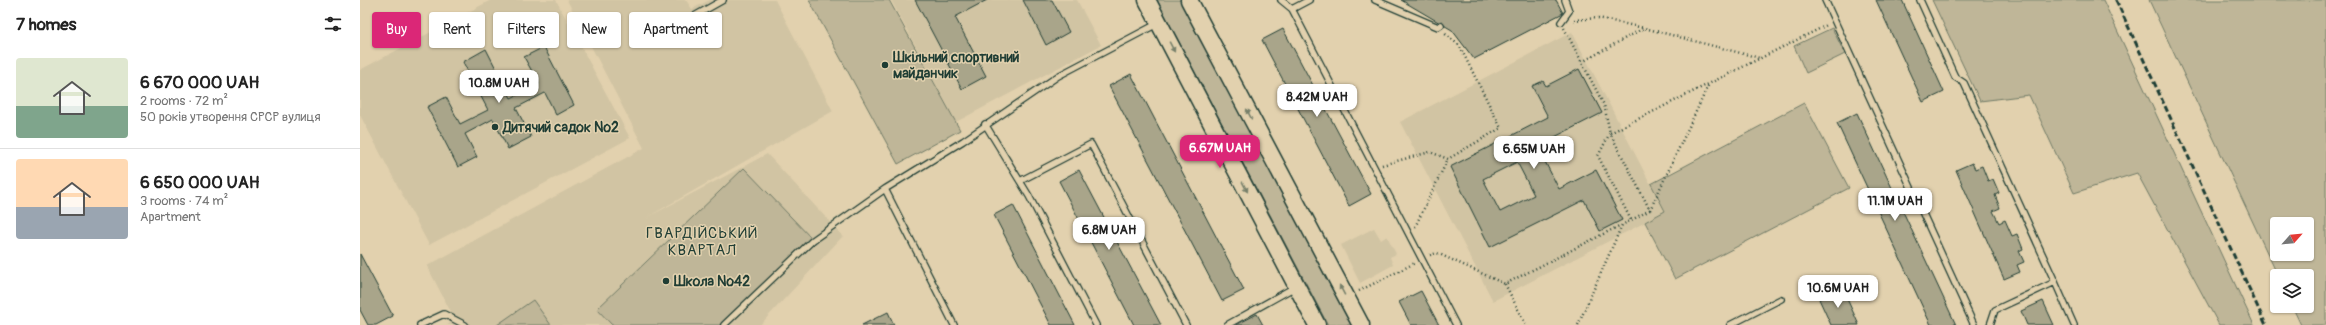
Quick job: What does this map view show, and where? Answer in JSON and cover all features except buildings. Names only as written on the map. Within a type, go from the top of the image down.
[{"type":"main road","points":[[1147,0],[1317,325]]},
{"type":"main road","points":[[1192,3],[1360,325]]},
{"type":"lane","points":[[702,12],[723,0]]},
{"type":"lane","points":[[1281,0],[1292,9],[1456,325]]},
{"type":"lane","points":[[1292,9],[1309,0]]},
{"type":"lane","points":[[1375,0],[1440,26]]},
{"type":"lane","points":[[1561,22],[1570,11],[1565,0]]},
{"type":"lane","points":[[1825,0],[1974,325]]},
{"type":"lane","points":[[1920,0],[1955,77],[1964,83],[2074,325]]},
{"type":"lane","points":[[724,325],[813,240],[885,189],[963,141],[985,124],[1058,76],[1159,23]]},
{"type":"lane","points":[[985,124],[1020,181],[1096,325]]},
{"type":"lane","points":[[1020,181],[1091,144],[1186,325]]},
{"type":"lane","points":[[885,189],[954,325]]},
{"type":"lane","points":[[1990,325],[1995,310],[2055,282]]},
{"type":"lane","points":[[1227,325],[1297,286]]},
{"type":"lane","points":[[1730,325],[1781,299]]},
{"type":"lane","points":[[420,325],[444,314],[465,325]]},
{"type":"path","points":[[1650,210],[1610,133],[1604,105],[1561,22],[1598,18],[1644,28],[1761,58]]},
{"type":"path","points":[[1631,220],[1598,156],[1610,133],[1835,21]]},
{"type":"path","points":[[1410,237],[1448,159],[1501,128],[1459,45],[1440,26]]},
{"type":"path","points":[[1582,62],[1644,28]]},
{"type":"path","points":[[1505,284],[1650,210],[1710,84]]},
{"type":"path","points":[[1374,167],[1430,152],[1448,159]]},
{"type":"path","points":[[1578,325],[1622,225]]},
{"type":"path","points":[[1346,298],[1437,252],[1505,284],[1526,325]]},
{"type":"shaded area","name":"Дитячий садок №2","points":[[491,0],[556,0],[567,21],[567,48],[582,48],[630,138],[429,245],[360,115],[360,70],[401,48],[421,48],[421,37],[429,33],[429,48],[485,48],[485,12],[469,12]]},
{"type":"shaded area","points":[[567,0],[686,0],[692,9],[710,0],[775,0],[833,111],[646,218],[767,154],[843,236],[760,325],[447,325],[455,320],[427,266],[644,148],[592,48],[621,48],[621,12],[573,12]]},
{"type":"shaded area","name":"Шкільний спортивний майданчик","points":[[809,0],[889,0],[960,130],[898,164]]},
{"type":"shaded area","points":[[891,0],[1077,0],[1101,45],[956,122]]},
{"type":"shaded area","points":[[1157,0],[1180,0],[1351,325],[1328,325]]},
{"type":"shaded area","points":[[1932,0],[2103,0],[2254,325],[2219,325],[2137,173],[2074,193],[2029,95],[1980,101]]},
{"type":"shaded area","points":[[2149,0],[2326,0],[2326,325],[2301,325],[2295,313],[2314,313],[2314,269],[2275,269],[2271,261],[2314,261],[2314,217],[2270,217],[2270,259]]},
{"type":"shaded area","points":[[1832,28],[1845,54],[1806,73],[1794,46]]},
{"type":"shaded area","points":[[1572,32],[1665,212],[1493,301],[1400,122]]},
{"type":"shaded area","points":[[1804,103],[1849,188],[1675,279],[1645,222],[1665,211],[1651,184]]},
{"type":"shaded area","points":[[744,168],[813,240],[724,325],[612,325],[597,309]]},
{"type":"shaded area","points":[[1374,228],[1381,240],[1387,236],[1396,254],[1390,257],[1393,265],[1360,283],[1341,245]]},
{"type":"shaded area","points":[[533,300],[551,325],[497,325]]},
{"type":"railway","points":[[2116,0],[2266,325]]},
{"type":"place","name":"Шкільний спортивний майданчик","points":[[885,65]]},
{"type":"place","name":"Дитячий садок №2","points":[[495,127]]},
{"type":"place","name":"Школа №42","points":[[666,281]]},
{"type":"district","name":"ГВАРДІЙСЬКИЙ КВАРТАЛ","points":[[702,242]]}]
